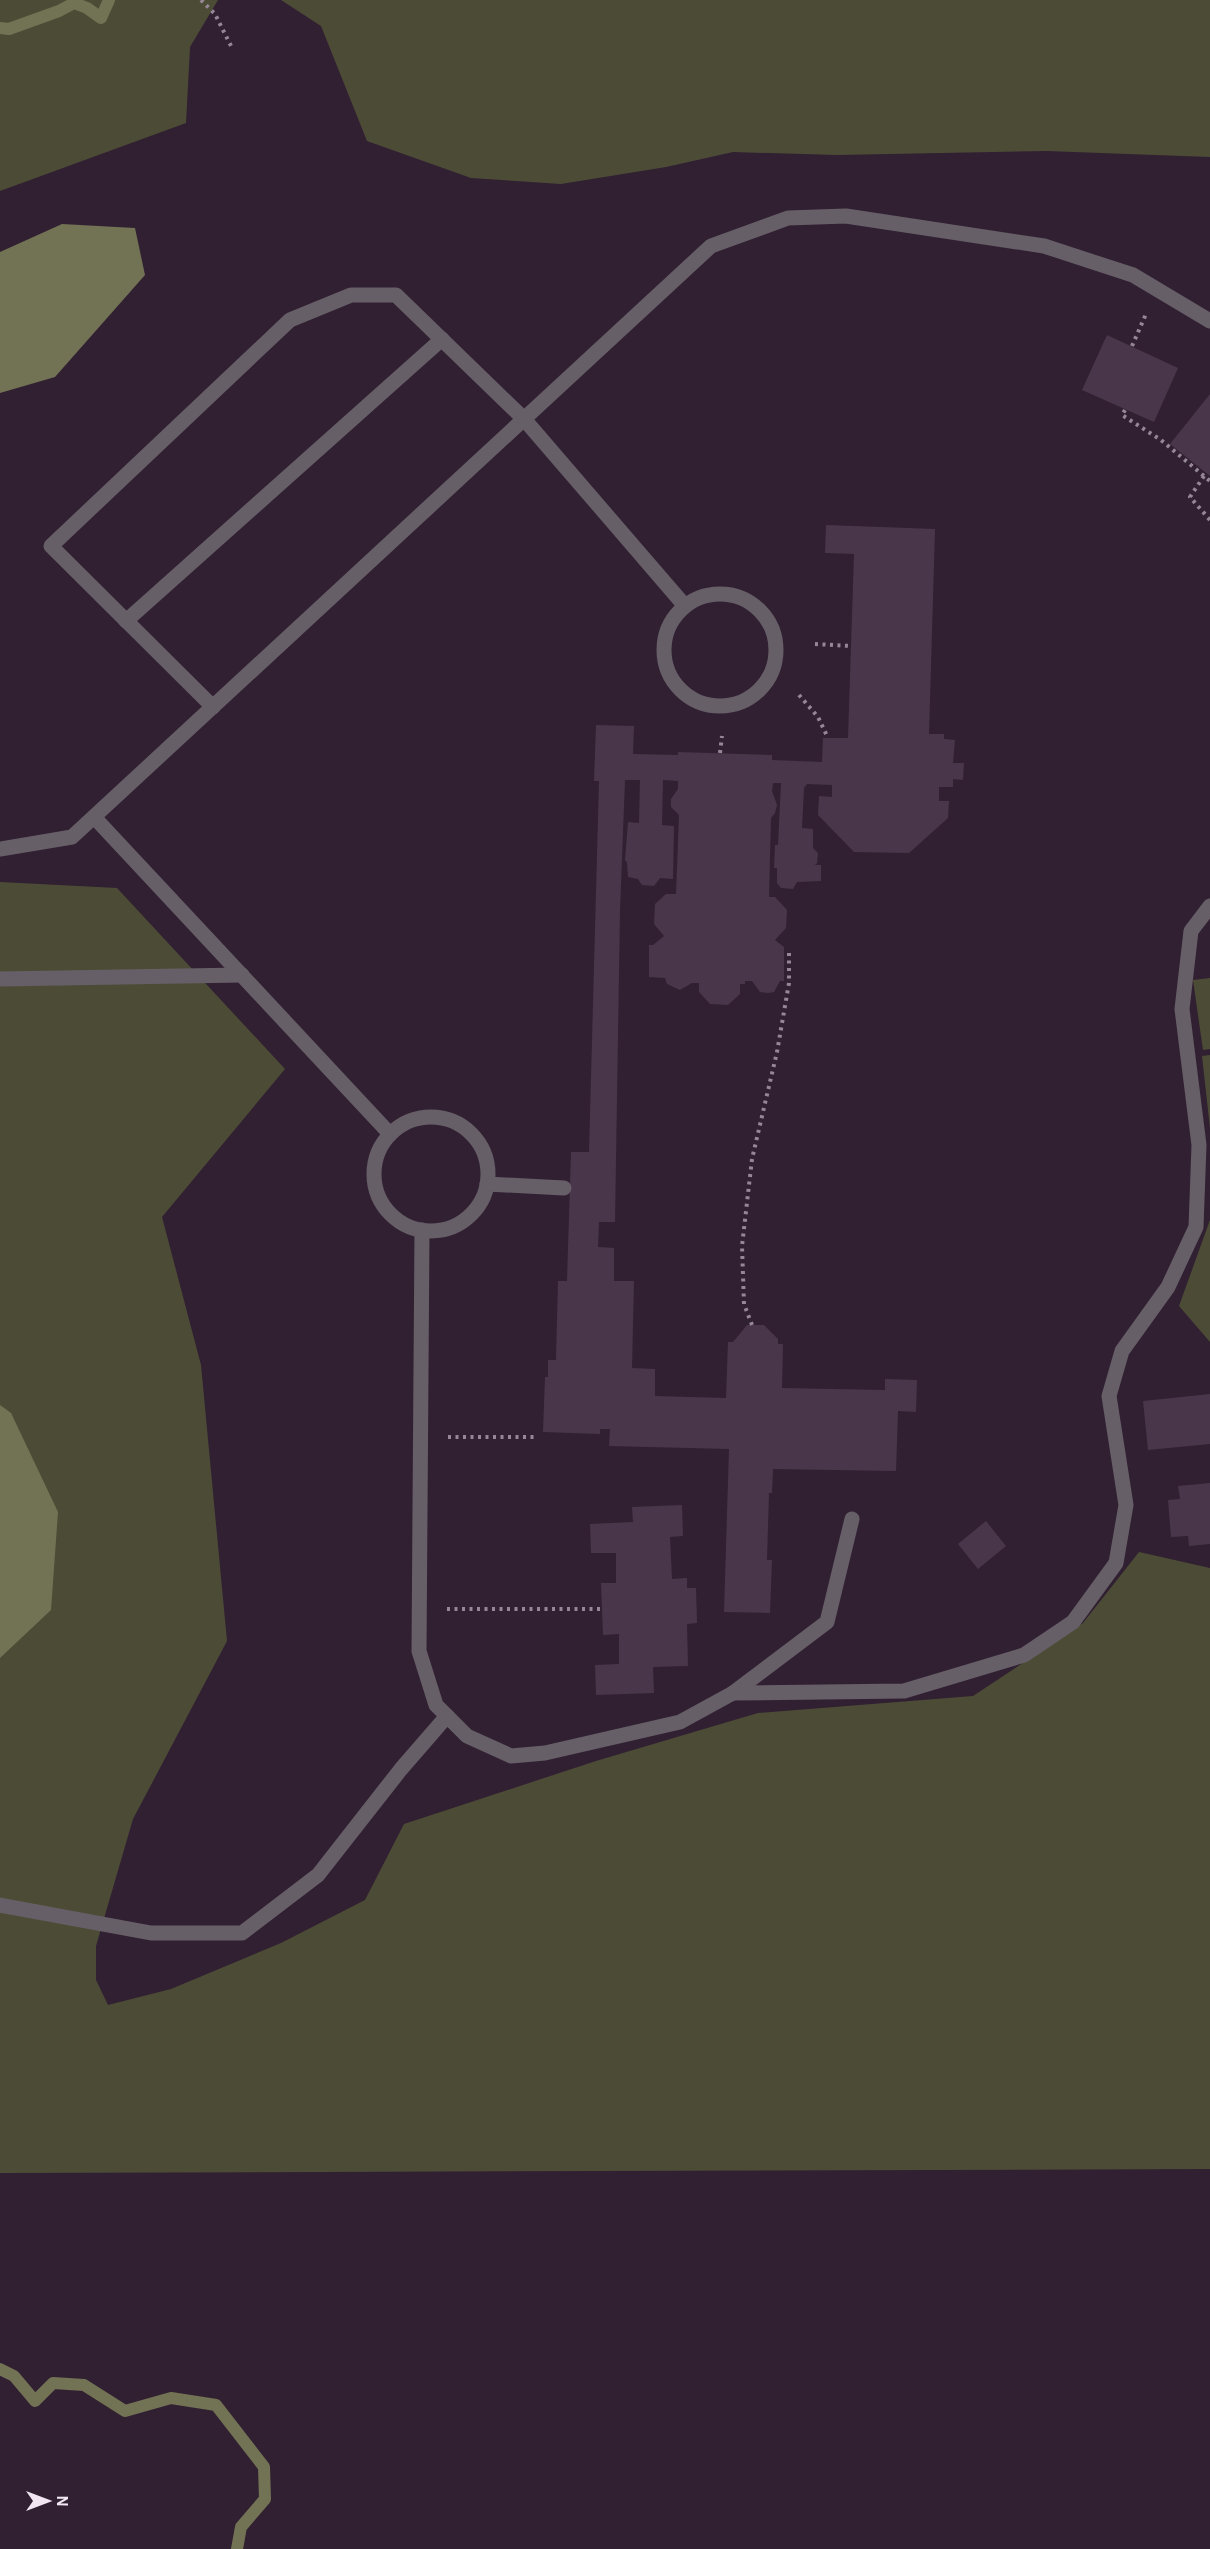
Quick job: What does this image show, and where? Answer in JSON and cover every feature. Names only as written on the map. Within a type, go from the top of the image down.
[{"type":"lane","points":[[0,849],[72,837],[711,246],[788,218],[846,216],[1044,246],[1133,275],[1210,321]]},
{"type":"lane","points":[[213,707],[51,546],[290,320],[351,295],[396,295],[524,419],[685,606]]},
{"type":"lane","points":[[126,621],[442,339]]},
{"type":"lane","points":[[720,594],[738,597],[755,606],[767,620],[775,637],[776,656],[771,674],[761,690],[746,701],[728,706],[710,706],[692,700],[678,688],[668,673],[664,655],[665,636],[672,620],[685,606],[701,597],[720,594]]},
{"type":"lane","points":[[94,817],[390,1134]]},
{"type":"lane","points":[[733,1694],[904,1691],[1024,1655],[1073,1622],[1116,1563],[1126,1505],[1109,1396],[1122,1351],[1168,1287],[1196,1227],[1199,1145],[1182,1009],[1191,930],[1210,906]]},
{"type":"lane","points":[[0,979],[242,975]]},
{"type":"lane","points":[[421,1117],[439,1117],[456,1123],[475,1138],[481,1148],[488,1171],[487,1184],[475,1210],[464,1220],[451,1227],[422,1230],[397,1220],[379,1198],[374,1171],[376,1158],[390,1134],[399,1126],[421,1117]]},
{"type":"lane","points":[[487,1184],[564,1188]]},
{"type":"lane","points":[[422,1230],[418,1651],[436,1705],[466,1736],[511,1756],[545,1753],[680,1722],[733,1694],[827,1622],[852,1519]]},
{"type":"lane","points":[[0,1905],[151,1933],[242,1933],[318,1875],[401,1769],[447,1716]]},
{"type":"path","points":[[201,0],[215,14],[231,46]]},
{"type":"path","points":[[1132,346],[1156,289]]},
{"type":"path","points":[[1125,410],[1122,415],[1161,440],[1210,481]]},
{"type":"path","points":[[1204,476],[1190,497],[1210,520]]},
{"type":"path","points":[[815,644],[851,646]]},
{"type":"path","points":[[799,695],[818,717],[828,738]]},
{"type":"path","points":[[720,753],[722,736]]},
{"type":"path","points":[[752,1325],[744,1304],[742,1246],[752,1159],[777,1052],[789,982],[789,950]]},
{"type":"path","points":[[420,1437],[538,1437]]},
{"type":"path","points":[[418,1609],[602,1609]]},
{"type":"shaded area","points":[[0,0],[218,0],[190,47],[186,123],[0,191]]},
{"type":"shaded area","points":[[281,0],[1210,0],[1210,157],[1047,151],[837,155],[733,152],[666,167],[561,184],[471,178],[367,141],[321,26]]},
{"type":"shaded area","points":[[62,224],[135,228],[145,275],[55,377],[0,393],[0,252]]},
{"type":"shaded area","points":[[0,882],[117,888],[285,1069],[162,1217],[201,1365],[227,1641],[133,1819],[96,1946],[96,1980],[108,2005],[171,1989],[281,1943],[365,1900],[404,1824],[596,1761],[758,1713],[973,1696],[1083,1623],[1139,1552],[1210,1568],[1210,2169],[0,2173]]},
{"type":"shaded area","points":[[1210,978],[1210,1049],[1203,1050],[1193,980]]},
{"type":"shaded area","points":[[1210,1055],[1210,1128],[1202,1056]]},
{"type":"shaded area","points":[[1210,1220],[1210,1342],[1179,1306]]},
{"type":"shaded area","points":[[0,1405],[11,1413],[58,1512],[51,1610],[0,1658]]},
{"type":"building","points":[[1107,335],[1178,368],[1154,422],[1082,390]]},
{"type":"building","points":[[1210,394],[1210,476],[1170,444]]},
{"type":"building","points":[[826,525],[935,529],[929,734],[944,734],[944,739],[955,740],[953,763],[964,763],[963,780],[953,779],[953,787],[939,787],[939,801],[949,801],[948,818],[909,853],[854,852],[818,815],[819,796],[832,797],[832,785],[807,784],[804,788],[802,828],[813,829],[813,848],[818,853],[815,865],[821,865],[821,881],[797,882],[793,889],[781,888],[777,883],[777,868],[774,868],[775,845],[778,845],[781,783],[773,783],[772,791],[777,805],[771,818],[769,897],[775,897],[787,910],[786,928],[775,940],[784,947],[784,981],[780,981],[774,992],[768,993],[760,992],[752,981],[745,981],[745,984],[740,984],[740,994],[728,1005],[710,1004],[699,992],[699,983],[692,983],[680,990],[667,984],[665,978],[649,977],[649,945],[653,945],[664,936],[654,924],[655,904],[666,894],[676,894],[679,815],[671,807],[671,799],[678,789],[678,781],[663,780],[662,825],[674,826],[673,879],[660,878],[654,886],[642,885],[638,879],[628,877],[625,860],[628,822],[639,823],[640,780],[625,780],[620,910],[615,1222],[599,1222],[598,1247],[614,1248],[614,1281],[634,1281],[632,1368],[655,1369],[655,1396],[726,1398],[728,1342],[733,1342],[747,1325],[764,1325],[778,1339],[778,1344],[783,1344],[782,1388],[885,1390],[885,1379],[917,1380],[916,1412],[898,1411],[896,1471],[773,1469],[772,1493],[769,1493],[767,1560],[772,1560],[770,1613],[724,1612],[729,1449],[609,1446],[610,1429],[600,1429],[600,1434],[543,1432],[545,1377],[548,1377],[548,1360],[556,1360],[558,1281],[567,1281],[571,1152],[589,1152],[599,781],[594,781],[596,725],[634,726],[633,754],[678,755],[678,752],[772,755],[772,760],[822,762],[823,738],[848,738],[854,554],[825,553]]},
{"type":"building","points":[[1210,1394],[1210,1444],[1148,1450],[1143,1401]]},
{"type":"building","points":[[1210,1483],[1210,1544],[1189,1546],[1188,1536],[1171,1537],[1168,1500],[1180,1499],[1178,1486]]},
{"type":"building","points":[[682,1505],[683,1536],[670,1537],[672,1579],[687,1578],[687,1588],[696,1588],[697,1623],[687,1624],[688,1666],[653,1667],[654,1693],[596,1695],[595,1665],[619,1664],[619,1634],[603,1635],[601,1583],[616,1583],[616,1553],[591,1553],[590,1524],[633,1522],[632,1507]]},
{"type":"building","points":[[986,1521],[1006,1546],[978,1569],[958,1544]]},
{"type":"waterway","points":[[0,28],[9,29],[59,11],[74,3],[87,8],[101,18],[109,0]]},
{"type":"waterway","points":[[0,2369],[14,2376],[35,2401],[53,2383],[84,2385],[125,2411],[171,2398],[216,2405],[264,2467],[265,2499],[241,2527],[237,2549]]}]
